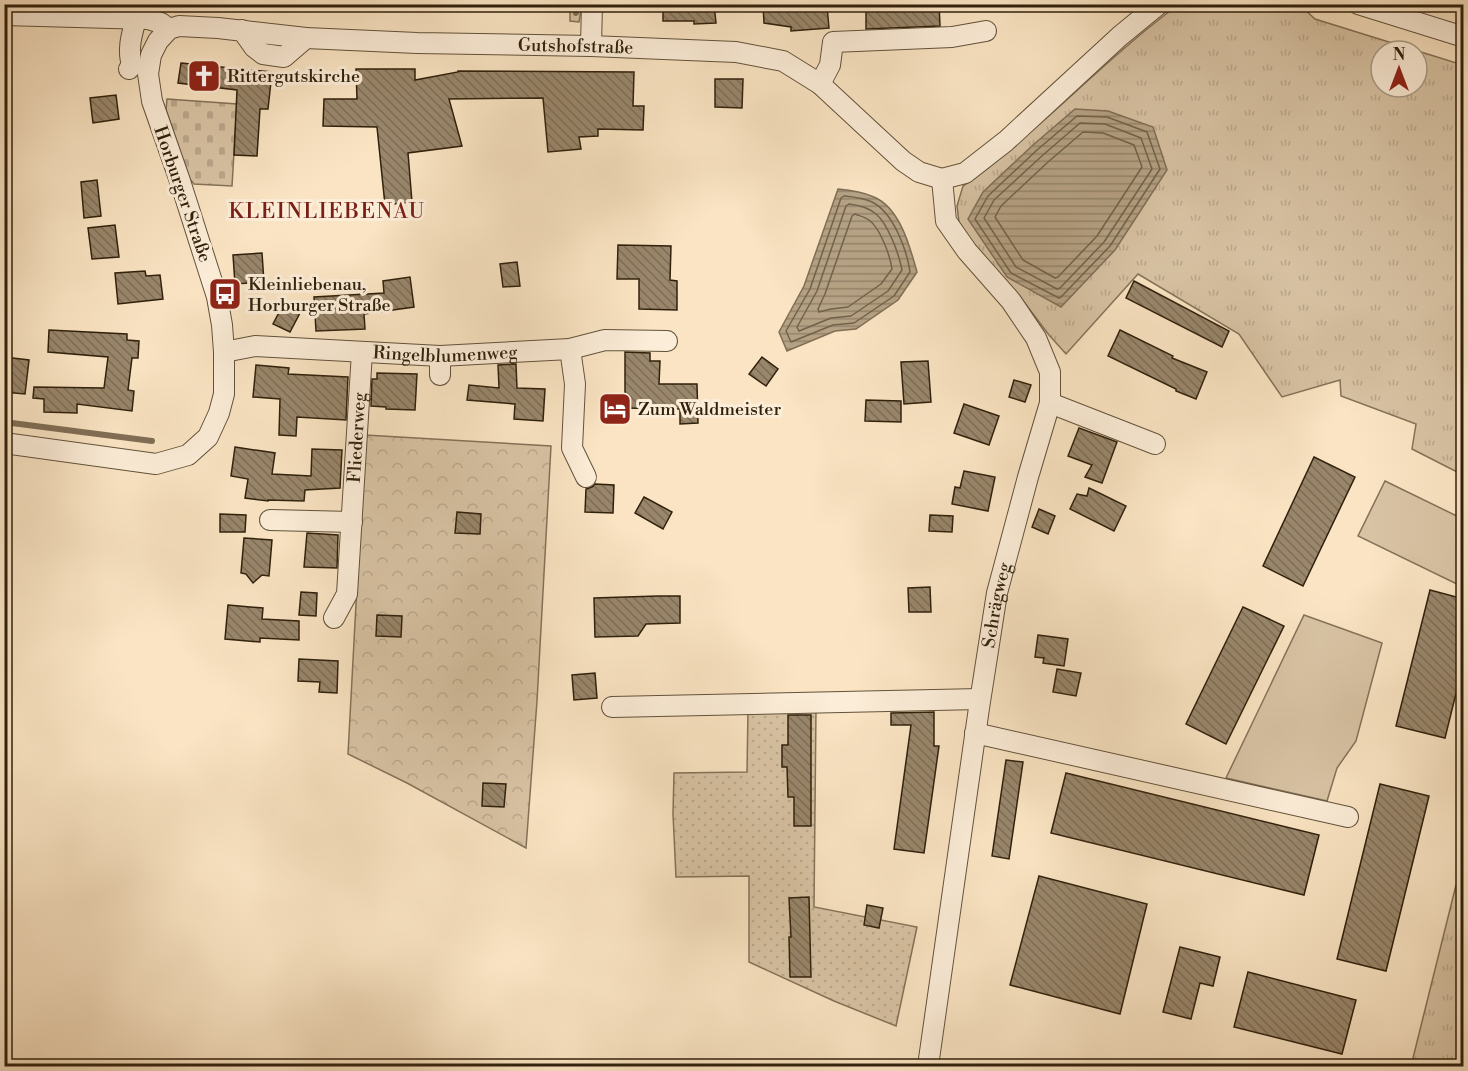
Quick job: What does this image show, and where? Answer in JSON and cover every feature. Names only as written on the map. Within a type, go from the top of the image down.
[{"type":"street","points":[[591,46],[592,4]]},
{"type":"street","points":[[942,179],[965,173],[1006,141],[1120,36],[1159,4]]},
{"type":"street","points":[[1358,4],[1464,37]]},
{"type":"street","points":[[4,15],[148,19],[161,22],[169,29]]},
{"type":"street","points":[[129,69],[132,65],[130,43],[136,19]]},
{"type":"street","name":"Gutshofstraße","points":[[169,29],[188,26],[306,38],[417,44],[591,46],[736,52],[783,61],[820,84],[903,161],[919,172],[942,179]]},
{"type":"street","name":"Horburger Straße","points":[[4,443],[156,464],[188,454],[208,437],[219,413],[224,394],[224,352],[217,297],[152,101],[148,74],[151,55],[158,41],[169,29]]},
{"type":"street","points":[[820,84],[830,65],[833,42],[952,37],[986,31]]},
{"type":"street","name":"Schrägweg","points":[[928,1066],[997,593],[1050,403],[1050,372],[1036,338],[1011,301],[967,251],[946,221],[942,179]]},
{"type":"street","name":"Ringelblumenweg","points":[[224,352],[255,346],[362,352],[440,366],[570,349],[605,340],[667,341]]},
{"type":"street","points":[[570,349],[575,384],[572,448],[586,477]]},
{"type":"street","name":"Fliederweg","points":[[334,618],[347,594],[362,352]]},
{"type":"street","points":[[1050,403],[1155,444]]},
{"type":"street","points":[[270,520],[352,522]]},
{"type":"street","points":[[612,707],[980,699]]},
{"type":"street","points":[[975,733],[1348,818]]},
{"type":"green space","points":[[570,5],[582,5],[579,22],[570,21]]},
{"type":"green space","points":[[1178,5],[1300,5],[1315,19],[1379,39],[1369,39],[1369,99],[1429,99],[1429,54],[1463,65],[1463,475],[1412,449],[1416,424],[1341,396],[1340,380],[1282,397],[1239,334],[1138,274],[1066,354],[971,241],[959,222],[957,206],[963,186],[1004,155],[1120,52]]},
{"type":"green space","points":[[167,99],[237,104],[232,186],[194,184],[189,178],[166,110]]},
{"type":"green space","points":[[365,435],[551,446],[537,701],[526,848],[407,783],[348,754]]},
{"type":"green space","points":[[1385,481],[1463,519],[1463,587],[1358,536]]},
{"type":"green space","points":[[1304,615],[1382,643],[1356,741],[1337,768],[1327,801],[1226,778]]},
{"type":"green space","points":[[816,709],[814,907],[917,927],[896,1026],[834,1001],[749,962],[749,876],[676,877],[674,773],[747,772],[748,710]]},
{"type":"green space","points":[[1456,885],[1464,886],[1463,1066],[1411,1066]]},
{"type":"water","points":[[1075,109],[1108,111],[1153,127],[1167,170],[1115,250],[1061,307],[1007,277],[968,219],[983,192]]},
{"type":"water","points":[[838,189],[870,195],[883,202],[891,210],[903,229],[917,272],[898,300],[856,329],[835,331],[787,351],[779,332],[804,286]]},
{"type":"building","points":[[663,4],[714,4],[716,23],[694,24],[694,21],[663,21]]},
{"type":"building","points":[[763,4],[827,6],[829,28],[791,31],[791,27],[764,23]]},
{"type":"building","points":[[866,4],[939,4],[940,26],[866,29]]},
{"type":"building","points":[[181,63],[272,72],[268,109],[260,109],[257,156],[234,155],[237,90],[178,83]]},
{"type":"building","points":[[356,69],[415,69],[415,80],[458,71],[634,72],[633,106],[644,106],[643,130],[598,129],[598,136],[579,137],[581,149],[548,152],[543,98],[449,99],[462,146],[408,153],[412,202],[385,205],[377,127],[323,126],[324,99],[357,99]]},
{"type":"building","points":[[715,79],[743,79],[742,108],[715,107]]},
{"type":"building","points":[[116,95],[119,119],[93,123],[90,98]]},
{"type":"building","points":[[97,180],[101,216],[84,218],[81,182]]},
{"type":"building","points":[[115,225],[119,257],[92,259],[88,228]]},
{"type":"building","points":[[618,245],[671,246],[670,280],[677,281],[677,310],[639,309],[639,279],[617,279]]},
{"type":"building","points":[[262,253],[264,282],[235,284],[233,255]]},
{"type":"building","points":[[517,262],[520,286],[503,287],[500,264]]},
{"type":"building","points":[[145,271],[146,276],[160,275],[163,299],[118,304],[115,273]]},
{"type":"building","points":[[410,277],[414,307],[364,314],[365,329],[316,331],[314,297],[384,293],[383,281]]},
{"type":"building","points":[[1134,281],[1229,331],[1222,347],[1126,298]]},
{"type":"building","points":[[284,303],[301,311],[290,332],[273,324]]},
{"type":"building","points":[[49,330],[127,334],[127,340],[139,341],[138,358],[132,358],[128,390],[134,391],[132,411],[77,404],[77,413],[44,412],[44,399],[33,398],[34,387],[104,388],[108,357],[48,352]]},
{"type":"building","points":[[1120,330],[1173,356],[1172,358],[1207,372],[1196,399],[1108,356]]},
{"type":"building","points":[[625,352],[650,353],[650,361],[660,361],[659,384],[697,384],[698,423],[680,424],[680,409],[625,408]]},
{"type":"building","points":[[4,357],[29,360],[25,394],[4,392]]},
{"type":"building","points":[[762,357],[778,369],[766,386],[749,374]]},
{"type":"building","points":[[928,361],[931,402],[904,404],[901,362]]},
{"type":"building","points":[[516,364],[517,388],[545,389],[543,421],[514,419],[515,404],[467,400],[469,385],[499,388],[498,365]]},
{"type":"building","points":[[256,365],[289,368],[288,374],[348,377],[346,420],[297,417],[296,436],[279,435],[280,399],[253,397]]},
{"type":"building","points":[[377,373],[417,374],[415,410],[371,406],[372,379],[377,379]]},
{"type":"building","points":[[1014,380],[1031,385],[1025,402],[1009,397]]},
{"type":"building","points":[[866,400],[901,401],[901,422],[865,421]]},
{"type":"building","points":[[964,404],[999,416],[989,445],[954,433]]},
{"type":"building","points":[[1079,428],[1117,442],[1102,483],[1085,477],[1092,465],[1068,456]]},
{"type":"building","points":[[235,447],[275,453],[272,474],[311,476],[312,449],[342,450],[340,488],[305,490],[304,501],[268,501],[245,498],[248,479],[231,476]]},
{"type":"building","points":[[1314,457],[1355,477],[1303,586],[1263,566]]},
{"type":"building","points":[[964,471],[995,477],[988,511],[952,504],[955,487],[960,488]]},
{"type":"building","points":[[595,484],[614,485],[613,513],[585,512],[586,489]]},
{"type":"building","points":[[1089,488],[1126,506],[1114,531],[1070,509],[1077,494],[1087,496]]},
{"type":"building","points":[[644,497],[672,512],[663,529],[635,513]]},
{"type":"building","points":[[1039,509],[1055,516],[1048,534],[1032,527]]},
{"type":"building","points":[[457,512],[481,514],[480,534],[455,533]]},
{"type":"building","points":[[220,514],[246,515],[245,532],[220,532]]},
{"type":"building","points":[[930,515],[953,516],[952,532],[929,531]]},
{"type":"building","points":[[307,533],[338,535],[337,568],[304,567]]},
{"type":"building","points":[[244,538],[272,540],[269,576],[262,575],[253,583],[246,574],[241,573]]},
{"type":"building","points":[[930,587],[931,612],[909,612],[908,588]]},
{"type":"building","points":[[1430,590],[1464,599],[1464,661],[1445,738],[1396,726]]},
{"type":"building","points":[[301,592],[317,593],[316,616],[299,615]]},
{"type":"building","points":[[680,596],[680,623],[646,624],[638,636],[595,637],[594,598]]},
{"type":"building","points":[[228,605],[263,608],[262,619],[299,621],[299,640],[260,638],[260,642],[225,639]]},
{"type":"building","points":[[1243,607],[1284,626],[1226,744],[1186,724]]},
{"type":"building","points":[[377,615],[402,616],[401,637],[376,636]]},
{"type":"building","points":[[1038,635],[1068,639],[1064,666],[1043,663],[1044,658],[1035,657]]},
{"type":"building","points":[[299,659],[338,661],[337,693],[319,692],[320,682],[298,681]]},
{"type":"building","points":[[1057,669],[1081,673],[1076,696],[1053,692]]},
{"type":"building","points":[[595,673],[597,698],[574,700],[572,675]]},
{"type":"building","points":[[934,712],[934,746],[939,746],[924,853],[894,849],[911,725],[891,725],[891,713]]},
{"type":"building","points":[[788,715],[811,715],[811,826],[794,826],[794,797],[788,797],[787,767],[782,767],[782,745],[788,745]]},
{"type":"building","points":[[1006,760],[1023,762],[1009,859],[992,856]]},
{"type":"building","points":[[1066,773],[1319,835],[1304,895],[1051,833]]},
{"type":"building","points":[[483,783],[506,784],[504,807],[482,806]]},
{"type":"building","points":[[1380,784],[1429,796],[1386,971],[1337,959]]},
{"type":"building","points":[[1039,876],[1147,904],[1120,1014],[1010,985]]},
{"type":"building","points":[[809,897],[811,977],[790,977],[789,898]]},
{"type":"building","points":[[867,905],[883,908],[879,928],[864,925]]},
{"type":"building","points":[[1180,947],[1220,957],[1213,986],[1200,983],[1191,1019],[1163,1012]]},
{"type":"building","points":[[1248,972],[1356,1000],[1342,1054],[1234,1027]]},
{"type":"waterway","points":[[576,13],[577,4]]},
{"type":"waterway","points":[[4,422],[152,441]]},
{"type":"place","name":"Rittergutskirche","points":[[204,76]]},
{"type":"place","name":"Kleinliebenau, Horburger Straße","points":[[225,294]]},
{"type":"place","name":"Zum Waldmeister","points":[[615,409]]},
{"type":"district","name":"KLEINLIEBENAU","points":[[327,211]]}]
